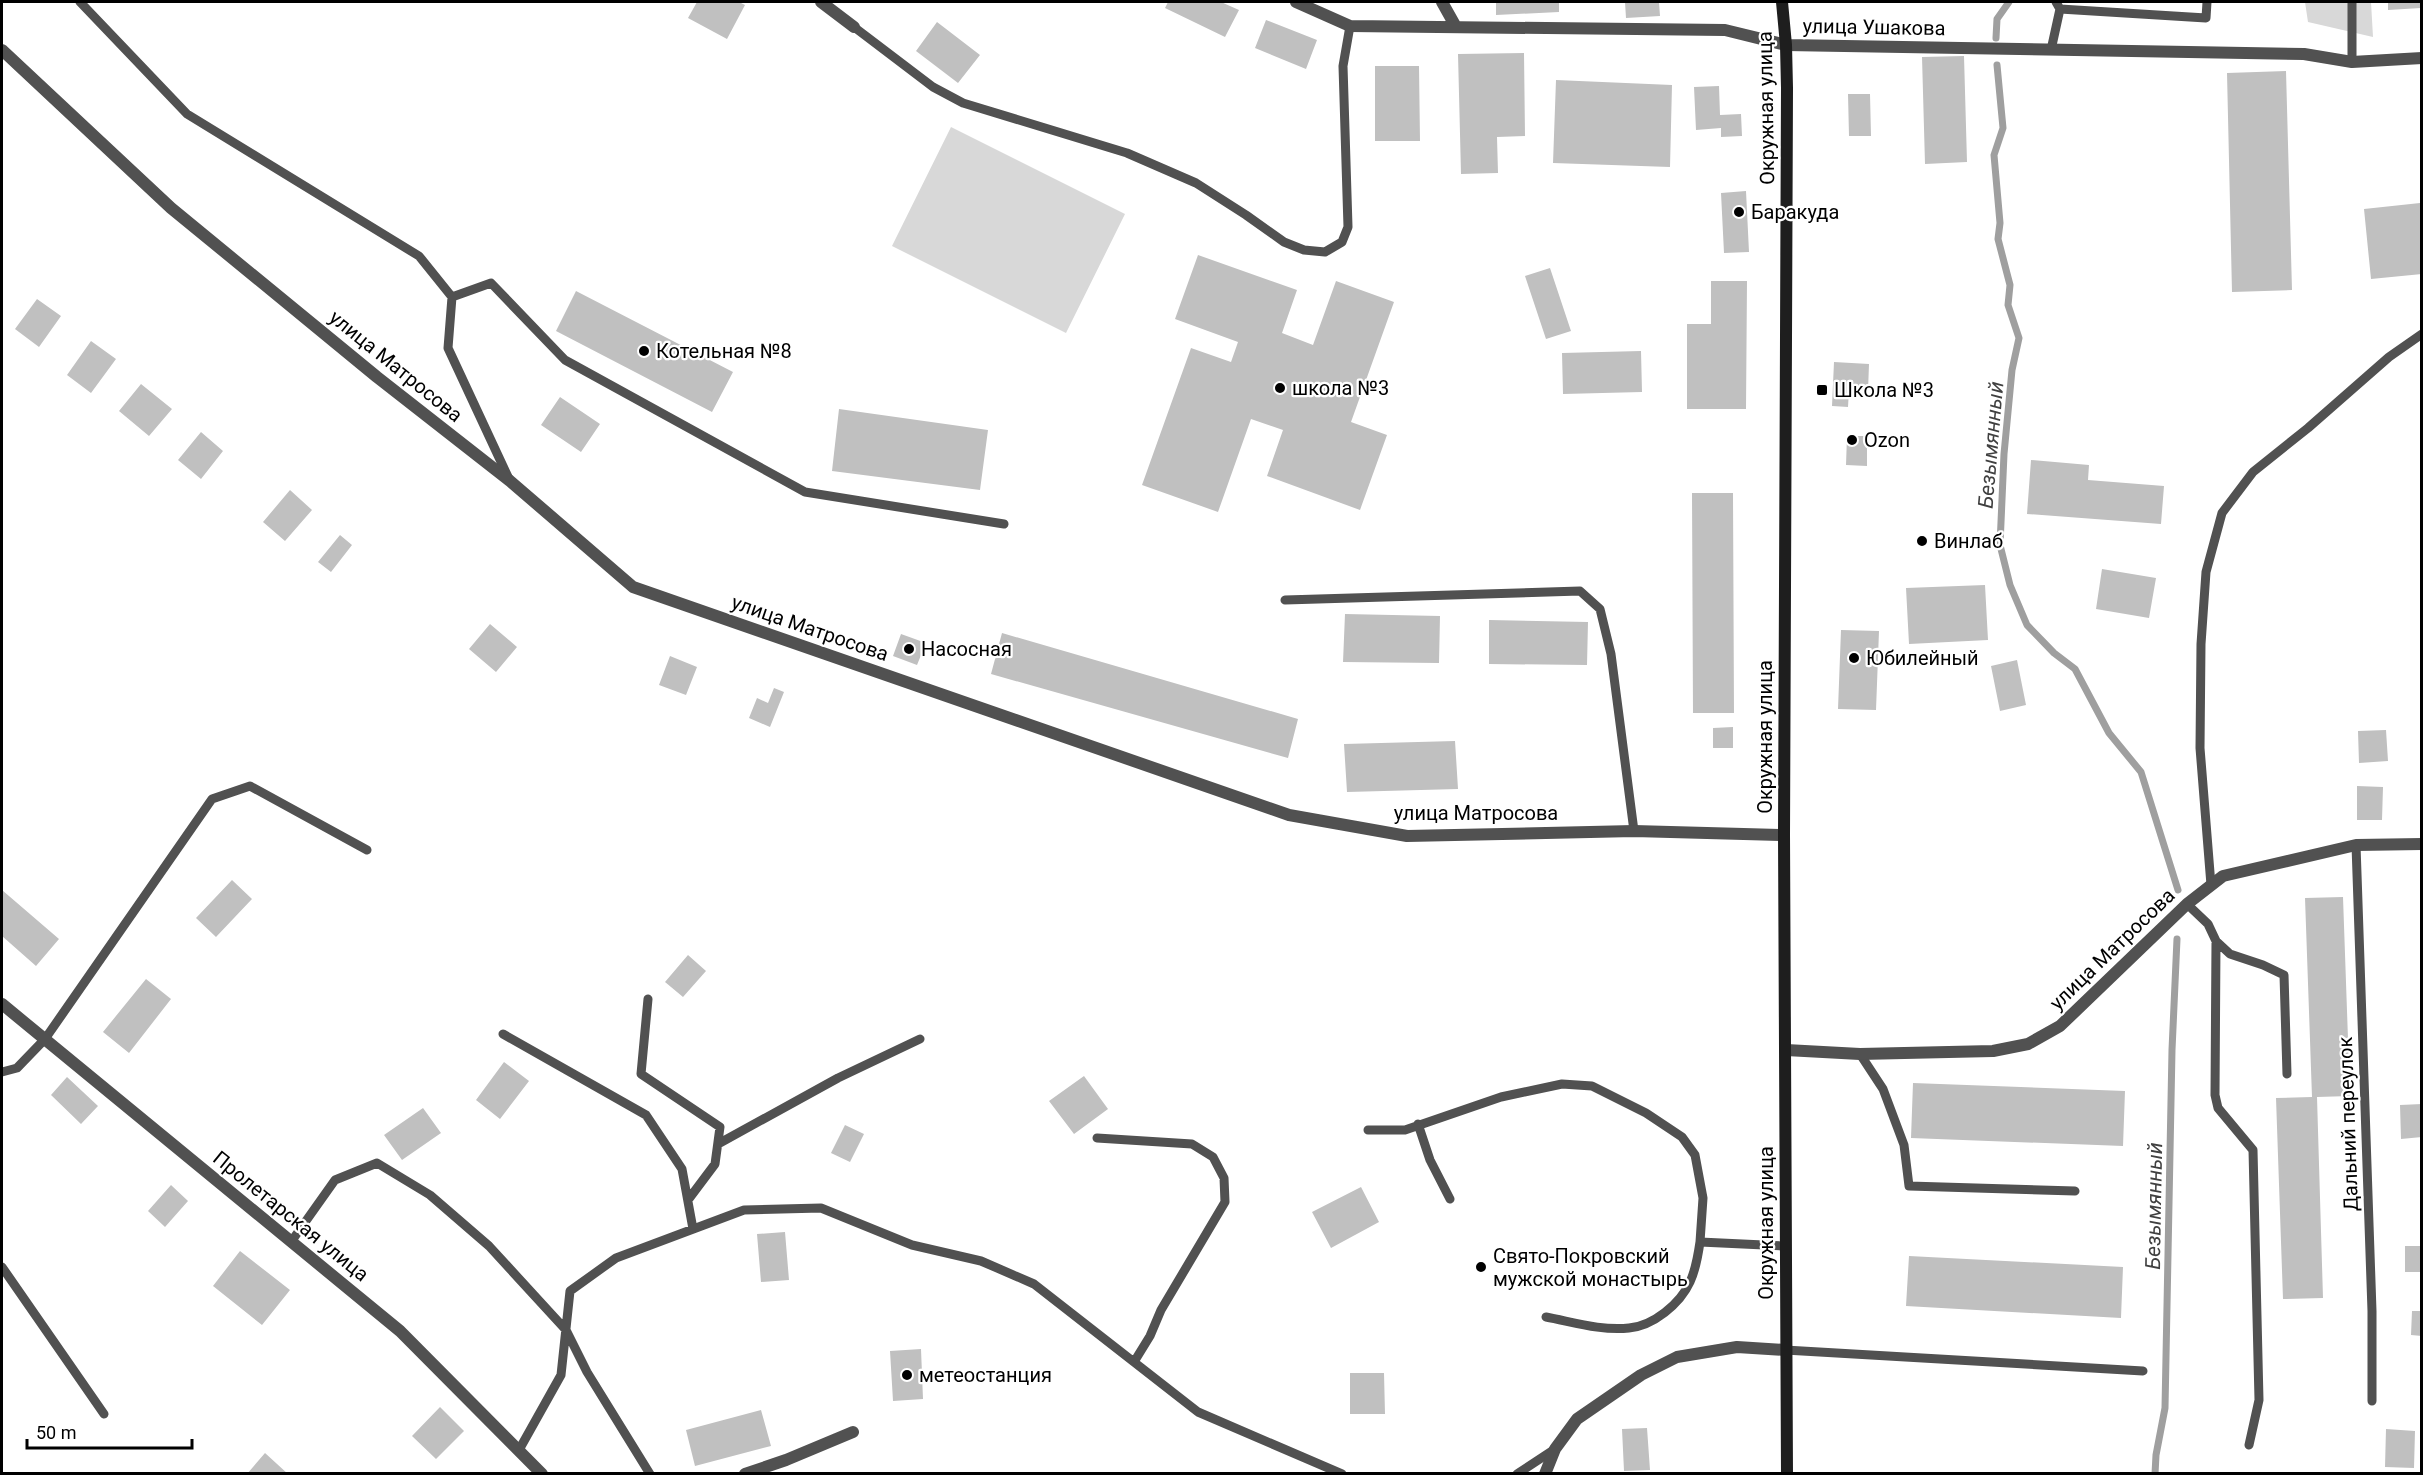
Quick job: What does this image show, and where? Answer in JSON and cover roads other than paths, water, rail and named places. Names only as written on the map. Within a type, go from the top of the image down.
[{"type":"main road","name":"Окружная улица","points":[[1782,2],[1786,45],[1784,835],[1787,1473]]},
{"type":"street","points":[[821,2],[854,27]]},
{"type":"street","name":"улица Ушакова","points":[[1296,2],[1350,26],[1725,30],[1786,45],[2304,54],[2352,62],[2421,58]]},
{"type":"street","points":[[1442,2],[1456,27]]},
{"type":"street","name":"улица Матросова","points":[[2,50],[171,208],[377,377],[510,481],[633,587],[1289,815],[1407,836],[1634,831],[1784,835]]},
{"type":"street","name":"улица Матросова","points":[[1786,1050],[1860,1054],[1993,1051],[2028,1044],[2060,1026],[2187,904],[2223,876],[2356,845],[2421,844]]},
{"type":"street","name":"Пролетарская улица","points":[[2,1004],[400,1331],[542,1473]]},
{"type":"street","points":[[1545,1473],[1555,1449],[1577,1419],[1641,1375],[1677,1357],[1737,1347],[1785,1350]]},
{"type":"street","points":[[745,1473],[786,1460],[853,1432]]},
{"type":"lane","points":[[80,2],[187,114],[418,256],[452,297],[448,348],[510,481]]},
{"type":"lane","points":[[2125,13],[2126,2]]},
{"type":"lane","points":[[2051,50],[2058,5],[2125,13],[2206,18],[2207,2]]},
{"type":"lane","points":[[2352,2],[2352,62]]},
{"type":"lane","points":[[854,27],[933,87],[963,103],[1127,153],[1196,183],[1284,242],[1304,250],[1325,252],[1342,242],[1348,227],[1343,66],[1350,26]]},
{"type":"lane","points":[[452,297],[491,283],[565,360],[805,492],[1004,524]]},
{"type":"lane","points":[[2211,885],[2200,748],[2201,644],[2206,572],[2222,513],[2253,472],[2308,428],[2389,357],[2421,334]]},
{"type":"lane","points":[[1285,600],[1580,591],[1600,609],[1611,654],[1634,831]]},
{"type":"lane","points":[[2,1072],[18,1068],[45,1039],[212,799],[250,786],[367,850]]},
{"type":"lane","name":"Дальний переулок","points":[[2356,845],[2372,1311],[2372,1401]]},
{"type":"lane","points":[[2187,904],[2208,924],[2216,941],[2230,954],[2262,964],[2284,975],[2287,1074]]},
{"type":"lane","points":[[2216,941],[2215,1095],[2218,1108],[2253,1150],[2259,1400],[2249,1445]]},
{"type":"lane","points":[[648,999],[640,1074],[720,1128],[715,1164],[688,1200]]},
{"type":"lane","points":[[502,1034],[645,1115],[682,1169],[693,1229]]},
{"type":"lane","points":[[718,1144],[838,1078],[920,1039]]},
{"type":"lane","points":[[1860,1054],[1883,1089],[1904,1144],[1909,1185],[2075,1191]]},
{"type":"lane","points":[[1368,1130],[1405,1130],[1501,1097],[1562,1084],[1592,1086],[1646,1113],[1682,1137],[1695,1155],[1703,1198],[1696,1265],[1689,1284],[1671,1308],[1652,1320],[1631,1328],[1602,1328],[1546,1317]]},
{"type":"lane","points":[[1418,1124],[1430,1160],[1450,1199]]},
{"type":"lane","points":[[1098,1138],[1192,1144],[1213,1157],[1224,1178],[1225,1202],[1161,1310],[1150,1336],[1134,1362]]},
{"type":"lane","points":[[291,1242],[335,1180],[377,1163],[430,1195],[489,1246],[566,1330],[587,1372],[650,1473]]},
{"type":"lane","points":[[519,1450],[561,1375],[570,1290],[616,1258],[744,1210],[821,1208],[912,1245],[981,1261],[1034,1284],[1198,1412],[1342,1473]]},
{"type":"lane","points":[[1700,1242],[1785,1246]]},
{"type":"lane","points":[[2,1267],[104,1414]]},
{"type":"lane","points":[[1785,1350],[2143,1371]]},
{"type":"lane","points":[[1517,1473],[1555,1449]]},
{"type":"waterway","name":"Безымянный","points":[[1996,38],[1997,19],[2009,2]]},
{"type":"waterway","name":"Безымянный","points":[[1997,65],[2003,128],[1994,155],[2000,223],[1998,239],[2010,285],[2008,305],[2019,338],[2012,370],[2004,454],[2000,545],[2010,585],[2027,625],[2054,653],[2075,669],[2109,733],[2141,772],[2178,890]]},
{"type":"waterway","name":"Безымянный","points":[[2155,1474],[2156,1455],[2165,1408],[2172,1050],[2177,939]]},
{"type":"place","name":"Баракуда","points":[[1739,212]]},
{"type":"place","name":"Котельная №8","points":[[644,351]]},
{"type":"place","name":"школа №3","points":[[1280,388]]},
{"type":"place","name":"Школа №3","points":[[1822,390]]},
{"type":"place","name":"Ozon","points":[[1852,440]]},
{"type":"place","name":"Винлаб","points":[[1922,541]]},
{"type":"place","name":"Насосная","points":[[909,649]]},
{"type":"place","name":"Юбилейный","points":[[1854,658]]},
{"type":"place","name":"Свято-Покровский мужской монастырь","points":[[1481,1267]]},
{"type":"place","name":"метеостанция","points":[[907,1375]]}]
